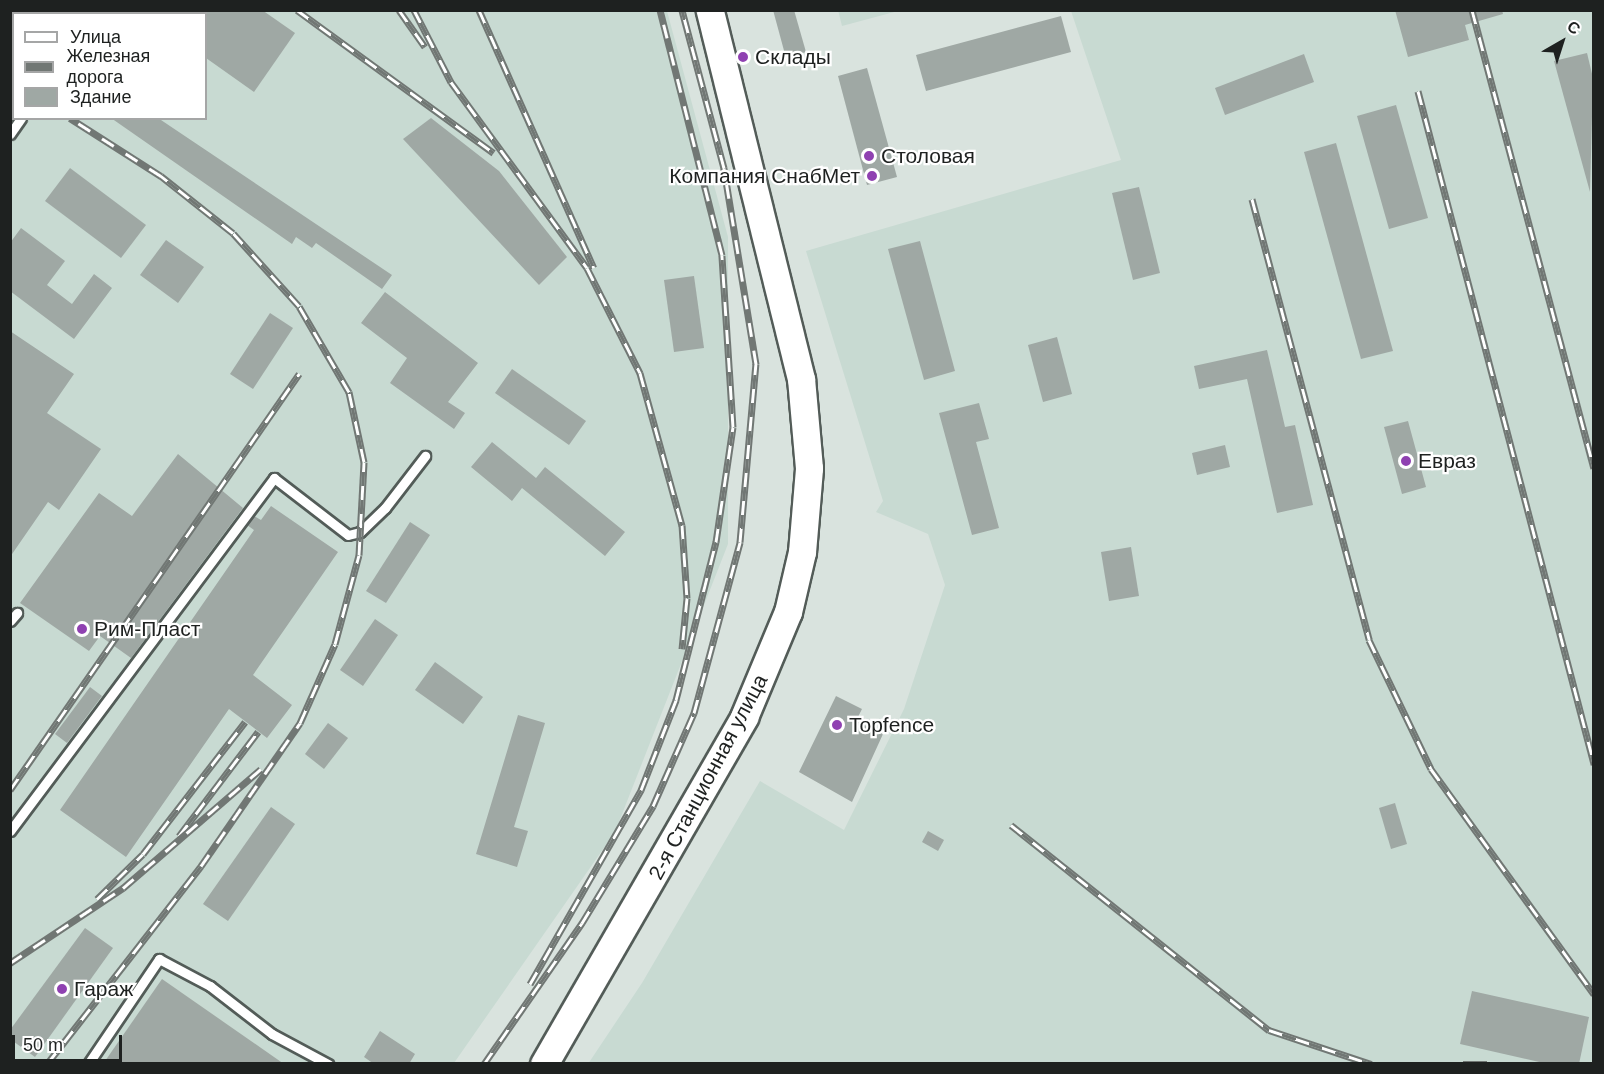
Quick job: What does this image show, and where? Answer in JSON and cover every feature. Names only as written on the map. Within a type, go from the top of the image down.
[{"type":"main road","name":"2-я Станционная улица","points":[[544,1064],[744,717],[788,612],[802,552],[809,468],[801,379],[710,10]]},
{"type":"lane","points":[[10,134],[20,120]]},
{"type":"lane","points":[[10,831],[274,478],[348,535],[360,532],[385,508],[425,456]]},
{"type":"lane","points":[[88,1064],[159,959],[210,986],[272,1034],[328,1064]]},
{"type":"shaded area","points":[[838,10],[898,10],[898,11],[842,26]]},
{"type":"shaded area","points":[[10,11],[667,11],[728,237],[728,544],[615,832],[454,1063],[11,1063]]},
{"type":"shaded area","points":[[1071,11],[1593,11],[1593,1063],[588,1064],[642,983],[760,781],[844,830],[904,709],[945,585],[928,534],[876,512],[883,501],[806,251],[1121,160]]},
{"type":"building","points":[[206,10],[262,10],[295,33],[254,92],[207,59]]},
{"type":"building","points":[[773,10],[794,10],[806,52],[786,58]]},
{"type":"building","points":[[1395,10],[1502,10],[1503,14],[1465,25],[1469,40],[1408,57]]},
{"type":"building","points":[[1061,16],[1071,52],[926,91],[916,55]]},
{"type":"building","points":[[1587,53],[1593,78],[1590,192],[1554,61]]},
{"type":"building","points":[[1304,54],[1314,82],[1225,115],[1215,88]]},
{"type":"building","points":[[867,68],[897,177],[867,185],[838,76]]},
{"type":"building","points":[[1396,105],[1428,218],[1389,229],[1357,116]]},
{"type":"building","points":[[431,118],[499,171],[567,257],[539,285],[403,139]]},
{"type":"building","points":[[114,120],[161,120],[392,275],[382,289],[316,243],[312,248],[296,237],[292,244]]},
{"type":"building","points":[[1336,143],[1393,351],[1361,359],[1304,152]]},
{"type":"building","points":[[70,168],[146,225],[121,258],[45,201]]},
{"type":"building","points":[[1139,187],[1160,273],[1133,280],[1112,193]]},
{"type":"building","points":[[21,228],[65,261],[47,285],[72,304],[94,274],[112,288],[74,339],[10,291],[10,243]]},
{"type":"building","points":[[166,240],[204,267],[178,303],[140,275]]},
{"type":"building","points":[[920,241],[955,371],[924,380],[888,249]]},
{"type":"building","points":[[694,276],[704,348],[674,352],[664,280]]},
{"type":"building","points":[[385,292],[478,363],[448,402],[465,413],[454,429],[390,383],[407,358],[361,323]]},
{"type":"building","points":[[270,313],[293,328],[253,389],[230,374]]},
{"type":"building","points":[[10,331],[74,374],[47,413],[101,449],[59,510],[48,502],[10,557]]},
{"type":"building","points":[[1057,337],[1072,394],[1043,402],[1028,345]]},
{"type":"building","points":[[1267,350],[1285,427],[1295,425],[1313,505],[1277,513],[1247,379],[1199,389],[1194,366]]},
{"type":"building","points":[[512,369],[586,421],[569,445],[495,393]]},
{"type":"building","points":[[979,403],[989,439],[976,442],[999,528],[972,535],[939,413]]},
{"type":"building","points":[[1408,421],[1426,487],[1402,494],[1384,427]]},
{"type":"building","points":[[492,442],[536,478],[545,467],[625,532],[605,556],[522,488],[512,501],[471,467]]},
{"type":"building","points":[[1225,445],[1230,467],[1197,475],[1192,453]]},
{"type":"building","points":[[178,454],[243,508],[131,658],[100,636],[89,651],[20,603],[99,493],[132,516]]},
{"type":"building","points":[[271,506],[338,552],[253,675],[292,705],[267,738],[229,709],[126,857],[60,810],[254,530],[247,525],[254,516],[261,520]]},
{"type":"building","points":[[410,522],[430,535],[386,603],[366,591]]},
{"type":"building","points":[[1131,547],[1139,596],[1109,601],[1101,552]]},
{"type":"building","points":[[375,619],[398,635],[363,686],[340,670]]},
{"type":"building","points":[[435,662],[483,697],[463,724],[415,690]]},
{"type":"building","points":[[90,687],[102,696],[67,743],[55,734]]},
{"type":"building","points":[[836,696],[862,709],[856,721],[883,734],[852,802],[799,772]]},
{"type":"building","points":[[518,715],[545,723],[514,827],[528,831],[517,867],[476,854]]},
{"type":"building","points":[[328,723],[348,738],[324,769],[305,754]]},
{"type":"building","points":[[1395,803],[1407,844],[1391,849],[1379,808]]},
{"type":"building","points":[[271,807],[295,824],[228,921],[203,904]]},
{"type":"building","points":[[928,831],[944,840],[938,851],[922,842]]},
{"type":"building","name":"Гараж","points":[[85,928],[113,948],[35,1057],[10,1039],[10,1030]]},
{"type":"building","points":[[162,979],[284,1064],[103,1064]]},
{"type":"building","points":[[1472,991],[1589,1017],[1579,1064],[1548,1064],[1460,1044]]},
{"type":"building","points":[[380,1031],[415,1054],[409,1064],[374,1064],[364,1057]]},
{"type":"railway","points":[[297,10],[494,153]]},
{"type":"railway","points":[[399,10],[425,47]]},
{"type":"railway","points":[[414,10],[451,82],[587,268],[640,373],[682,525],[687,598],[682,649]]},
{"type":"railway","points":[[479,10],[594,268]]},
{"type":"railway","points":[[530,984],[641,790],[676,700],[716,542],[733,427],[722,255],[660,10]]},
{"type":"railway","points":[[484,1064],[582,923],[653,806],[694,713],[740,542],[756,364],[724,168],[682,10]]},
{"type":"railway","points":[[1472,10],[1594,468]]},
{"type":"railway","points":[[1418,91],[1594,764]]},
{"type":"railway","points":[[47,1064],[201,866],[300,723],[335,644],[359,555],[364,462],[349,392],[299,306],[233,233],[161,176],[73,120]]},
{"type":"railway","points":[[1252,199],[1369,640],[1431,769],[1594,994]]},
{"type":"railway","points":[[10,790],[299,374]]},
{"type":"railway","points":[[97,899],[143,854],[245,722]]},
{"type":"railway","points":[[179,836],[258,732]]},
{"type":"railway","points":[[10,963],[123,888],[261,769]]},
{"type":"railway","points":[[1011,825],[1269,1030],[1371,1064]]},
{"type":"railway","points":[[1463,1064],[1487,1064]]},
{"type":"place","name":"Склады","points":[[743,57]]},
{"type":"place","name":"Столовая","points":[[869,156]]},
{"type":"place","name":"Компания СнабМет","points":[[872,176]]},
{"type":"place","name":"Евраз","points":[[1406,461]]},
{"type":"place","name":"Рим-Пласт","points":[[82,629]]},
{"type":"place","name":"Topfence","points":[[837,725]]},
{"type":"place","name":"Гараж","points":[[62,989]]}]
